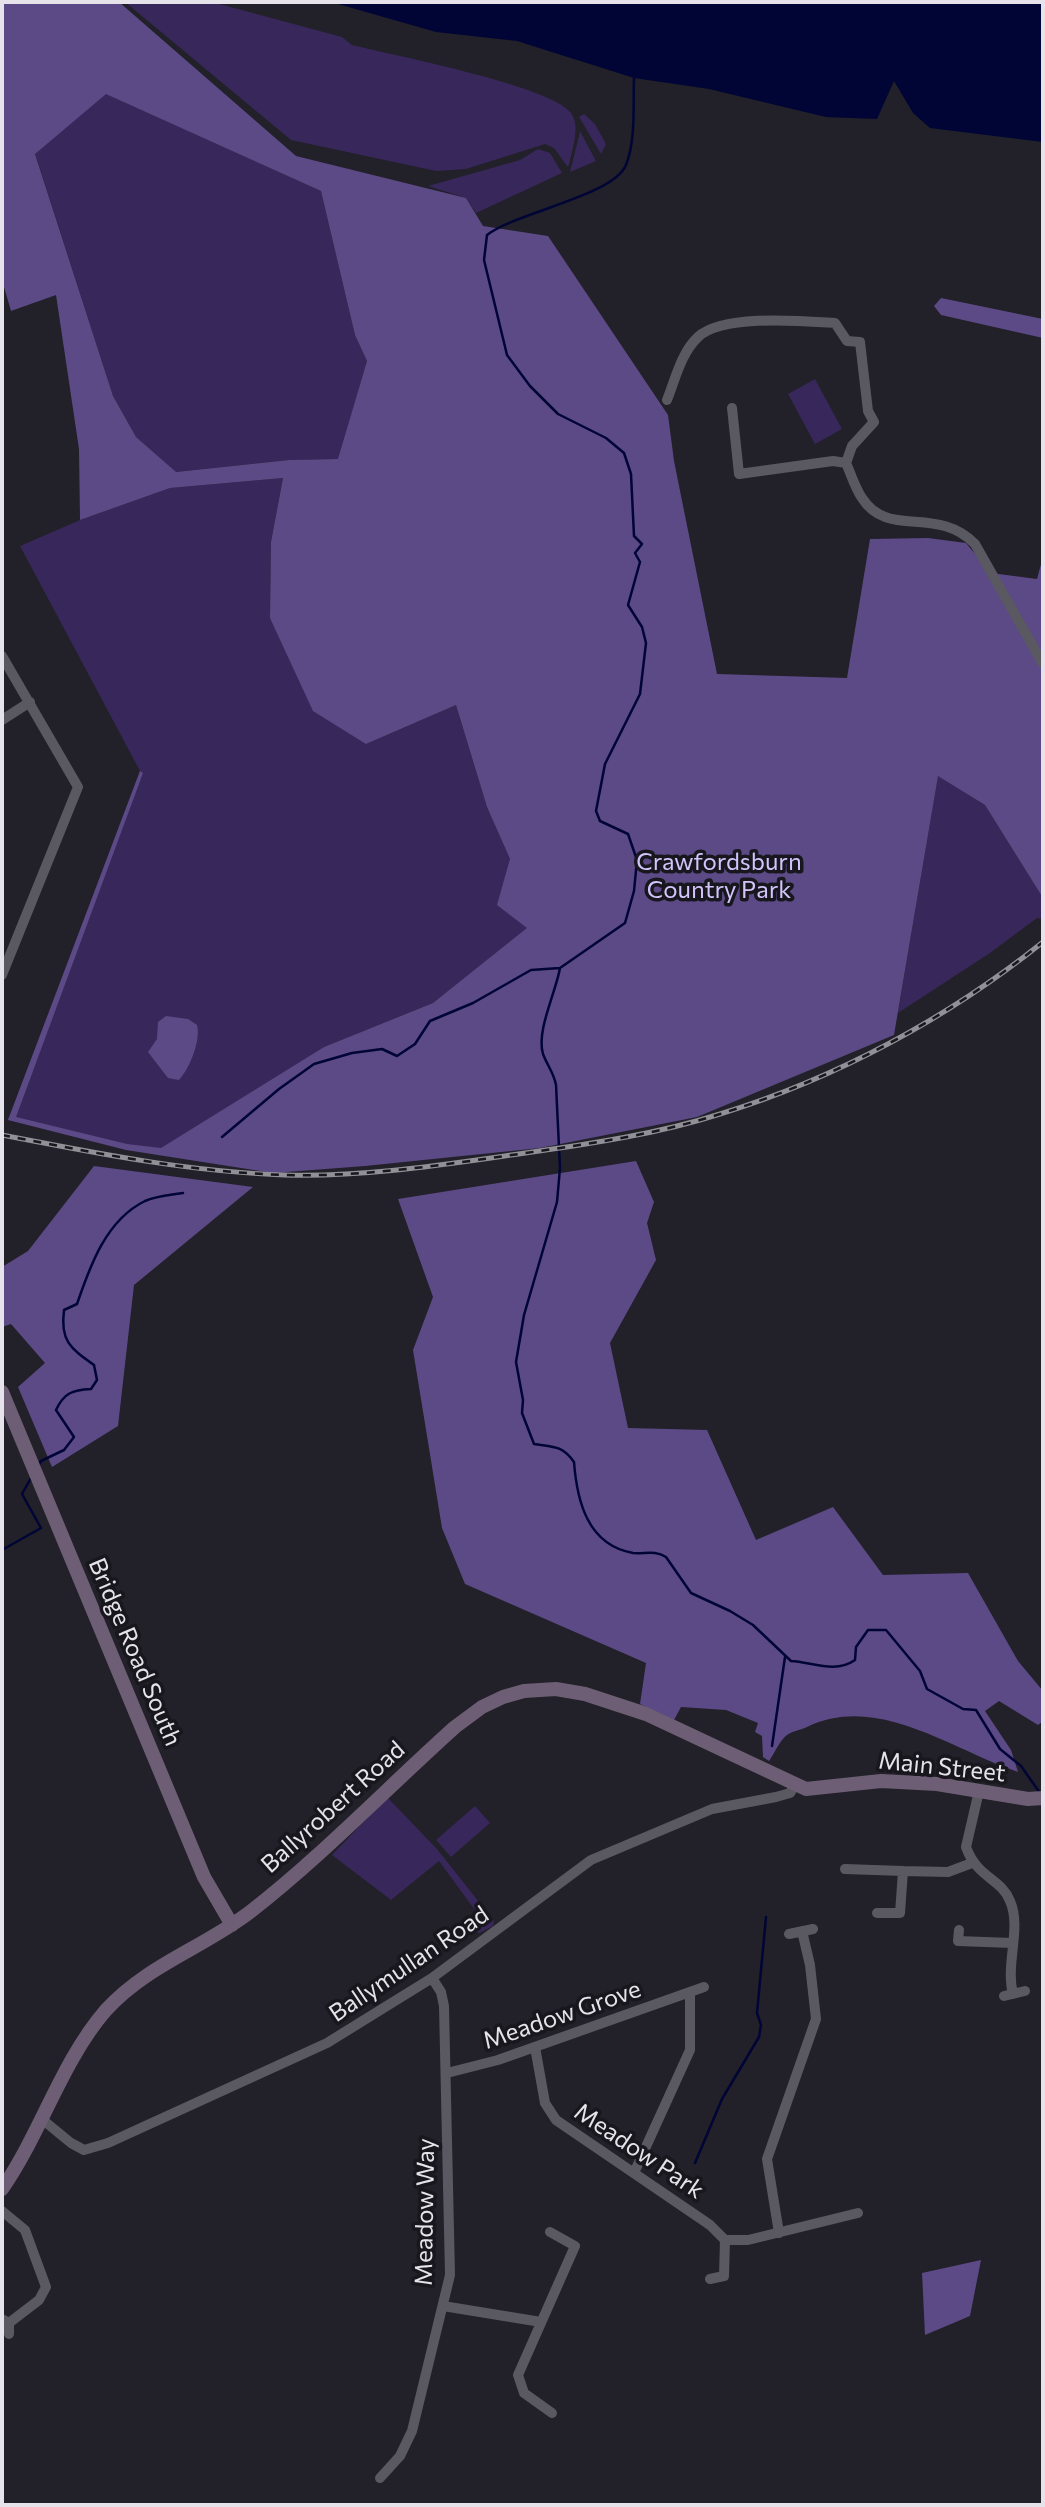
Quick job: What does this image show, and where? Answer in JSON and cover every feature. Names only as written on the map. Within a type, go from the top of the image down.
[{"type":"main road","name":"Bridge Road South","points":[[2,1392],[204,1877],[232,1925]]},
{"type":"main road","name":"Ballyrobert Road","points":[[2,2189],[22,2160],[86,2037],[125,1991],[164,1962],[232,1925],[276,1890],[455,1727],[482,1707],[524,1691],[556,1689],[618,1703],[795,1785]]},
{"type":"main road","name":"Main Street","points":[[795,1785],[806,1789],[881,1781],[937,1784],[1028,1799],[1043,1798]]},
{"type":"street","points":[[667,400],[683,358],[698,337],[708,330],[779,319],[835,323],[847,341],[860,342],[868,411],[874,422],[852,446],[846,463],[860,496],[884,517],[896,521],[944,523],[964,533],[975,544],[1043,664]]},
{"type":"street","points":[[732,408],[739,474],[833,461],[846,463]]},
{"type":"street","points":[[2,656],[78,788],[5,956],[2,975]]},
{"type":"street","points":[[2,720],[30,702]]},
{"type":"street","name":"Ballymullan Road","points":[[43,2120],[84,2150],[108,2143],[327,2043],[432,1978],[591,1860],[712,1809],[790,1793],[795,1785]]},
{"type":"street","points":[[979,1791],[966,1835],[966,1847],[972,1863],[980,1873],[1005,1890],[1013,1915],[1008,1995],[1026,1991]]},
{"type":"street","points":[[845,1869],[948,1872],[972,1863]]},
{"type":"street","points":[[877,1913],[905,1913],[903,1871]]},
{"type":"street","points":[[789,1934],[813,1929]]},
{"type":"street","points":[[959,1930],[958,1946],[1012,1943]]},
{"type":"street","points":[[779,2233],[767,2159],[816,2019],[810,1965],[802,1931]]},
{"type":"street","name":"Meadow Way","points":[[380,2477],[400,2456],[412,2431],[450,2275],[444,2006],[432,1978]]},
{"type":"street","name":"Meadow Grove","points":[[447,2073],[535,2047],[704,1987]]},
{"type":"street","points":[[634,2173],[690,2050],[690,1993]]},
{"type":"street","name":"Meadow Park","points":[[535,2047],[545,2103],[551,2115],[710,2225],[725,2240]]},
{"type":"street","points":[[2,2211],[25,2230],[46,2287],[39,2300],[7,2325]]},
{"type":"street","points":[[710,2279],[724,2276],[725,2240],[736,2242],[858,2213]]},
{"type":"street","points":[[550,2232],[575,2246],[519,2370],[518,2381],[524,2393],[552,2413]]},
{"type":"street","points":[[443,2306],[541,2322]]},
{"type":"shaded area","points":[[125,2],[212,2],[342,37],[352,45],[504,82],[534,92],[558,103],[571,113],[574,119],[575,138],[569,165],[567,166],[554,148],[545,144],[466,169],[436,171],[291,140]]},
{"type":"shaded area","points":[[331,2],[1043,2],[1043,142],[930,128],[913,113],[894,81],[877,119],[826,117],[709,89],[634,78],[517,41],[436,32]]},
{"type":"shaded area","points":[[106,93],[321,191],[355,335],[367,361],[339,459],[289,460],[175,472],[136,437],[113,396],[35,153]]},
{"type":"shaded area","points":[[584,114],[595,124],[606,144],[601,154],[579,117]]},
{"type":"shaded area","points":[[580,131],[596,161],[570,172],[579,136]]},
{"type":"shaded area","points":[[538,149],[550,153],[562,173],[476,213],[466,198],[428,186],[520,160]]},
{"type":"shaded area","points":[[815,379],[842,429],[815,444],[788,394]]},
{"type":"shaded area","points":[[283,478],[271,542],[270,618],[366,744],[456,705],[487,807],[510,859],[529,928],[433,1003],[324,1047],[161,1149],[127,1148],[8,1120],[140,771],[20,546],[80,520],[170,488]]},
{"type":"shaded area","points":[[938,775],[985,805],[1043,898],[1043,919],[1037,918],[990,953],[898,1013]]},
{"type":"shaded area","points":[[387,1797],[437,1849],[494,1921],[493,1926],[479,1933],[472,1929],[485,1924],[439,1861],[391,1900],[332,1855]]},
{"type":"shaded area","points":[[475,1806],[490,1823],[451,1857],[436,1840]]},
{"type":"green space","name":"Crawfordsburn Country Park","points":[[2,2],[119,2],[296,156],[466,198],[483,226],[548,236],[668,415],[674,461],[717,674],[847,678],[870,539],[928,538],[966,543],[991,573],[1037,579],[1043,557],[1043,898],[985,805],[938,776],[894,1035],[697,1117],[540,1148],[273,1173],[126,1150],[8,1120],[140,771],[143,773],[16,1117],[127,1144],[161,1148],[324,1047],[433,1003],[527,928],[497,905],[510,859],[487,807],[456,705],[366,744],[313,711],[270,618],[271,542],[283,478],[170,488],[80,520],[79,449],[56,295],[11,311],[2,280]],"holes":[[[106,94],[321,191],[355,335],[367,361],[338,459],[289,460],[176,472],[136,437],[113,396],[35,154]]]},
{"type":"green space","points":[[941,298],[1043,319],[1043,338],[941,315],[934,306]]},
{"type":"green space","points":[[166,1016],[188,1019],[197,1025],[194,1054],[179,1080],[168,1078],[148,1052],[157,1039],[158,1022]]},
{"type":"green space","points":[[636,1161],[654,1202],[647,1223],[656,1260],[610,1343],[628,1428],[707,1430],[756,1540],[833,1507],[883,1575],[968,1573],[1018,1661],[1043,1691],[1043,1721],[1038,1725],[999,1701],[985,1711],[1011,1750],[1018,1772],[913,1728],[860,1716],[833,1718],[789,1734],[769,1761],[763,1757],[762,1736],[755,1732],[758,1723],[726,1710],[681,1707],[674,1720],[640,1704],[646,1663],[465,1584],[442,1528],[413,1350],[433,1297],[398,1199]]},
{"type":"green space","points":[[94,1166],[253,1187],[134,1285],[118,1426],[52,1467],[18,1387],[45,1363],[11,1324],[2,1327],[2,1267],[28,1251]]},
{"type":"green space","points":[[981,2260],[970,2316],[925,2335],[922,2273]]},
{"type":"waterway","points":[[222,1137],[279,1089],[314,1064],[352,1053],[382,1049],[397,1056],[415,1044],[430,1021],[473,1003],[531,970],[560,968],[625,923],[634,891],[637,860],[628,834],[600,821],[596,811],[605,764],[640,694],[646,643],[642,627],[628,605],[640,562],[635,553],[642,544],[634,536],[631,474],[624,453],[606,438],[558,414],[530,386],[507,355],[484,260],[487,235],[520,219],[584,195],[618,176],[626,165],[631,145],[634,78]]},
{"type":"waterway","points":[[560,968],[542,1034],[543,1054],[556,1085],[560,1168],[557,1202],[524,1315],[516,1362],[523,1400],[522,1413],[534,1444],[552,1447],[570,1456],[574,1462],[582,1506],[595,1531],[605,1541],[633,1553],[654,1553],[666,1557],[691,1593],[753,1625],[791,1661],[831,1667],[847,1664],[855,1660],[856,1647],[868,1630],[886,1630],[920,1671],[927,1689],[963,1709],[976,1710],[1000,1749],[1021,1766],[1040,1793]]},
{"type":"waterway","points":[[38,1466],[41,1461],[64,1450],[74,1437],[56,1410],[59,1404],[69,1394],[91,1389],[97,1380],[94,1365],[79,1354],[65,1337],[64,1310],[77,1304],[101,1245],[131,1209],[145,1201],[183,1193]]},
{"type":"waterway","points":[[2,1550],[41,1528],[22,1494],[31,1478]]},
{"type":"waterway","points":[[772,1746],[785,1657]]},
{"type":"waterway","points":[[695,2163],[722,2099],[759,2037],[761,2025],[757,2013],[766,1917]]},
{"type":"railway","points":[[2,1135],[178,1166],[285,1175],[392,1170],[610,1140],[720,1114],[806,1083],[849,1064],[969,996],[1043,942]]}]
